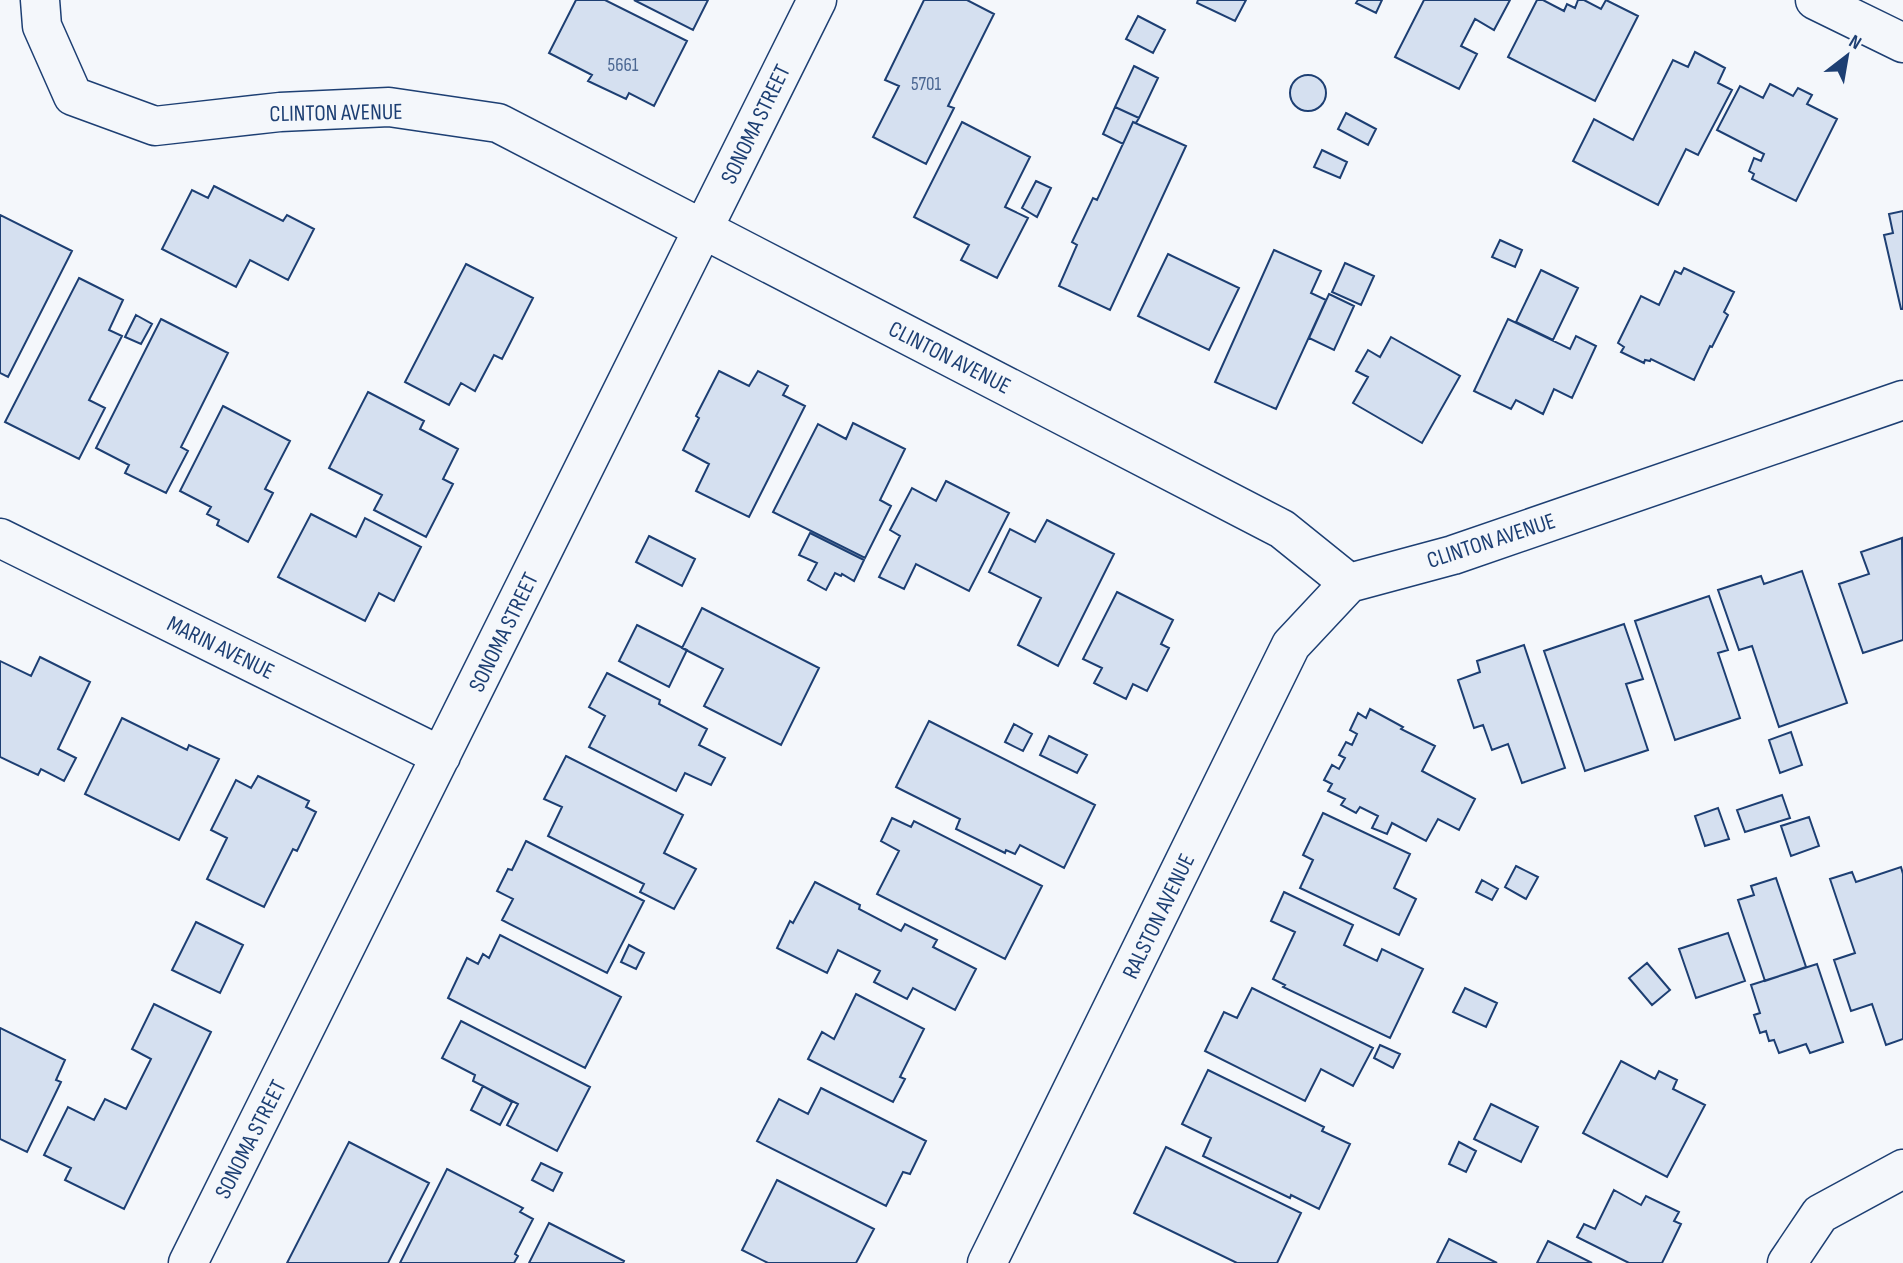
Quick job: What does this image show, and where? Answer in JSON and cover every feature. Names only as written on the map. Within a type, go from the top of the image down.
[{"type":"street","name":"CLINTON AVENUE","points":[[40,0],[42,26],[73,96],[155,126],[280,111],[389,107],[498,123],[1282,528],[1349,583],[1453,555],[1903,400]]},
{"type":"street","name":"SONOMA STREET","points":[[188,1263],[817,0]]},
{"type":"street","points":[[1815,0],[1903,43]]},
{"type":"street","name":"MARIN AVENUE","points":[[0,538],[441,756]]},
{"type":"street","name":"RALSTON AVENUE","points":[[987,1263],[1292,645],[1349,583]]},
{"type":"street","points":[[1787,1263],[1820,1214],[1903,1169]]},
{"type":"building","points":[[576,0],[605,0],[687,41],[654,106],[629,93],[626,99],[588,81],[592,75],[549,53]]},
{"type":"building","points":[[634,0],[708,0],[693,30]]},
{"type":"building","points":[[924,0],[967,0],[994,14],[948,106],[954,108],[926,164],[873,137],[899,86],[885,80]]},
{"type":"building","points":[[1198,0],[1246,0],[1235,21],[1197,3]]},
{"type":"building","points":[[1358,0],[1382,0],[1376,13],[1356,3]]},
{"type":"building","points":[[1424,0],[1510,0],[1494,30],[1475,19],[1461,46],[1477,54],[1459,89],[1395,57]]},
{"type":"building","points":[[1537,0],[1543,0],[1564,11],[1567,4],[1575,8],[1578,0],[1584,0],[1601,9],[1606,0],[1638,16],[1595,101],[1508,57]]},
{"type":"building","points":[[1138,16],[1165,30],[1153,53],[1126,39]]},
{"type":"building","points":[[1695,52],[1725,68],[1718,83],[1732,90],[1698,155],[1686,149],[1658,205],[1573,161],[1594,119],[1633,140],[1673,60],[1688,67]]},
{"type":"building","points":[[1134,66],[1158,78],[1139,118],[1115,107]]},
{"type":"building","points":[[1308,75],[1321,80],[1326,93],[1321,106],[1308,111],[1295,106],[1290,93],[1295,80]]},
{"type":"building","points":[[1770,84],[1793,96],[1798,88],[1812,95],[1807,104],[1837,119],[1796,201],[1752,179],[1754,174],[1749,171],[1754,158],[1761,161],[1764,154],[1717,130],[1740,86],[1763,98]]},
{"type":"building","points":[[1115,107],[1139,118],[1136,123],[1133,122],[1123,144],[1103,134]]},
{"type":"building","points":[[1346,113],[1376,129],[1368,145],[1338,129]]},
{"type":"building","points":[[962,122],[1030,157],[1005,207],[1028,218],[997,278],[961,260],[969,245],[914,217]]},
{"type":"building","points":[[1133,122],[1186,146],[1110,310],[1059,286],[1077,245],[1072,242],[1093,198],[1097,200]]},
{"type":"building","points":[[1322,150],[1347,162],[1340,178],[1314,167]]},
{"type":"building","points":[[1036,181],[1051,188],[1037,217],[1022,208]]},
{"type":"building","points":[[214,186],[283,221],[287,215],[314,229],[288,280],[250,260],[236,287],[162,249],[192,190],[208,198]]},
{"type":"building","points":[[1903,211],[1901,309],[1884,235],[1893,233],[1889,214]]},
{"type":"building","points":[[0,215],[72,251],[8,377],[0,373]]},
{"type":"building","points":[[1500,240],[1522,250],[1515,267],[1492,257]]},
{"type":"building","points":[[1274,250],[1321,271],[1311,293],[1326,300],[1276,409],[1215,382]]},
{"type":"building","points":[[1168,254],[1239,288],[1209,350],[1138,316]]},
{"type":"building","points":[[1345,263],[1374,276],[1361,305],[1332,292]]},
{"type":"building","points":[[466,264],[533,298],[502,359],[494,355],[475,391],[461,383],[449,405],[405,382]]},
{"type":"building","points":[[1684,268],[1734,292],[1724,312],[1728,315],[1694,380],[1651,359],[1645,360],[1644,363],[1621,352],[1624,347],[1618,343],[1641,296],[1659,305],[1675,271],[1681,274]]},
{"type":"building","points":[[1541,270],[1578,288],[1553,340],[1516,322]]},
{"type":"building","points":[[79,278],[123,300],[109,330],[122,336],[89,400],[105,408],[79,459],[5,422]]},
{"type":"building","points":[[1329,294],[1354,306],[1334,350],[1309,338]]},
{"type":"building","points":[[136,315],[152,324],[141,344],[125,337]]},
{"type":"building","points":[[161,319],[228,353],[181,447],[188,451],[166,493],[125,473],[129,465],[96,448]]},
{"type":"building","points":[[1508,319],[1570,349],[1576,336],[1596,346],[1572,398],[1554,389],[1543,414],[1516,400],[1511,409],[1474,391]]},
{"type":"building","points":[[1391,337],[1460,376],[1422,443],[1353,403],[1368,377],[1356,371],[1368,350],[1380,357]]},
{"type":"building","points":[[719,371],[749,386],[758,371],[788,386],[783,395],[805,406],[749,517],[696,491],[709,464],[683,450],[699,418],[696,416]]},
{"type":"building","points":[[368,392],[424,421],[420,429],[458,449],[443,479],[453,484],[426,537],[374,510],[382,495],[329,468]]},
{"type":"building","points":[[223,406],[290,441],[265,489],[273,493],[248,542],[217,525],[219,520],[207,514],[211,507],[180,491]]},
{"type":"building","points":[[853,423],[905,449],[880,500],[891,506],[865,558],[773,512],[818,424],[846,439]]},
{"type":"building","points":[[946,481],[1009,513],[969,591],[916,564],[904,589],[879,577],[900,536],[890,530],[912,488],[936,501]]},
{"type":"building","points":[[311,514],[356,537],[365,518],[421,547],[394,601],[379,593],[365,621],[278,577]]},
{"type":"building","points":[[1047,520],[1114,554],[1058,666],[1018,645],[1041,598],[989,572],[1010,529],[1035,542]]},
{"type":"building","points":[[810,533],[864,560],[854,581],[835,573],[826,590],[808,580],[817,563],[799,555]]},
{"type":"building","points":[[649,536],[695,559],[682,586],[636,562]]},
{"type":"building","points":[[1902,538],[1903,640],[1863,653],[1839,584],[1869,574],[1861,552]]},
{"type":"building","points":[[1802,571],[1847,703],[1779,727],[1752,646],[1739,650],[1718,590],[1761,576],[1764,584]]},
{"type":"building","points":[[1117,592],[1173,620],[1161,644],[1169,648],[1147,691],[1133,684],[1126,699],[1094,683],[1102,668],[1083,659]]},
{"type":"building","points":[[1709,596],[1728,650],[1718,653],[1740,718],[1675,740],[1635,621]]},
{"type":"building","points":[[702,608],[819,668],[781,745],[704,706],[723,669],[682,648]]},
{"type":"building","points":[[1624,624],[1643,679],[1626,684],[1648,750],[1585,771],[1544,651]]},
{"type":"building","points":[[637,625],[687,650],[669,687],[619,661]]},
{"type":"building","points":[[1524,645],[1565,768],[1522,783],[1508,744],[1492,750],[1483,725],[1474,728],[1458,680],[1480,672],[1477,661]]},
{"type":"building","points":[[40,657],[90,682],[58,749],[76,758],[64,781],[41,769],[38,775],[0,757],[0,661],[31,676]]},
{"type":"building","points":[[607,673],[660,700],[659,704],[707,729],[699,745],[725,758],[711,785],[685,773],[676,791],[589,747],[605,716],[589,707]]},
{"type":"building","points":[[1370,709],[1435,746],[1422,771],[1475,799],[1459,830],[1438,819],[1426,841],[1392,823],[1387,834],[1372,828],[1378,816],[1360,807],[1356,813],[1341,805],[1345,799],[1328,791],[1332,784],[1324,780],[1332,765],[1339,769],[1345,758],[1339,755],[1346,742],[1352,745],[1357,734],[1350,730],[1358,713],[1366,718]]},
{"type":"building","points":[[122,718],[187,750],[189,745],[219,759],[179,840],[85,794]]},
{"type":"building","points":[[929,721],[1095,805],[1064,868],[1020,845],[1015,854],[1006,850],[1005,853],[956,829],[960,819],[896,787]]},
{"type":"building","points":[[1014,724],[1032,734],[1023,751],[1005,742]]},
{"type":"building","points":[[1791,732],[1802,765],[1780,773],[1769,740]]},
{"type":"building","points":[[1049,736],[1087,755],[1077,773],[1040,755]]},
{"type":"building","points":[[566,756],[683,815],[664,853],[696,869],[674,909],[640,892],[644,884],[548,836],[562,807],[544,799]]},
{"type":"building","points":[[258,776],[309,801],[306,807],[316,812],[297,851],[293,849],[264,907],[207,879],[227,838],[211,830],[236,780],[251,788]]},
{"type":"building","points":[[1782,795],[1790,818],[1745,832],[1737,810]]},
{"type":"building","points":[[1718,808],[1729,839],[1705,846],[1695,816]]},
{"type":"building","points":[[1323,813],[1410,854],[1394,888],[1416,899],[1399,935],[1300,888],[1313,860],[1303,855]]},
{"type":"building","points":[[1809,817],[1819,846],[1791,856],[1781,826]]},
{"type":"building","points":[[892,818],[911,827],[914,821],[1042,886],[1005,959],[877,894],[899,851],[881,841]]},
{"type":"building","points":[[526,841],[644,901],[607,973],[502,920],[513,899],[497,891],[508,869],[512,870]]},
{"type":"building","points":[[1516,866],[1538,877],[1526,899],[1505,887]]},
{"type":"building","points":[[1901,867],[1903,1039],[1886,1045],[1872,1004],[1851,1011],[1834,960],[1855,953],[1830,879],[1852,872],[1856,882]]},
{"type":"building","points":[[1776,878],[1806,967],[1765,981],[1738,900],[1754,895],[1751,886]]},
{"type":"building","points":[[1482,880],[1498,889],[1492,900],[1476,892]]},
{"type":"building","points":[[815,882],[860,905],[859,909],[901,931],[905,924],[937,940],[933,947],[976,969],[955,1010],[913,988],[907,999],[874,982],[880,971],[838,950],[827,973],[777,948],[790,921],[793,923]]},
{"type":"building","points":[[1284,892],[1353,925],[1344,945],[1377,961],[1382,949],[1423,969],[1390,1038],[1283,987],[1285,985],[1273,979],[1295,932],[1271,921]]},
{"type":"building","points":[[196,922],[243,945],[220,993],[172,970]]},
{"type":"building","points":[[1728,933],[1745,981],[1696,998],[1679,949]]},
{"type":"building","points":[[500,935],[621,997],[585,1068],[448,998],[467,958],[478,964],[483,954],[489,958]]},
{"type":"building","points":[[629,945],[644,953],[636,969],[621,962]]},
{"type":"building","points":[[1647,963],[1670,990],[1652,1005],[1629,978]]},
{"type":"building","points":[[1817,964],[1843,1042],[1810,1053],[1806,1044],[1779,1053],[1774,1040],[1769,1041],[1766,1031],[1760,1033],[1754,1015],[1760,1013],[1751,985]]},
{"type":"building","points":[[1252,988],[1373,1048],[1353,1086],[1321,1069],[1305,1101],[1205,1051],[1224,1012],[1237,1018]]},
{"type":"building","points":[[1465,988],[1497,1003],[1486,1027],[1453,1012]]},
{"type":"building","points":[[856,994],[924,1029],[900,1077],[905,1079],[893,1102],[808,1059],[822,1032],[834,1039]]},
{"type":"building","points":[[154,1004],[211,1032],[124,1209],[65,1180],[71,1168],[44,1155],[68,1107],[94,1120],[105,1099],[126,1109],[151,1059],[132,1049]]},
{"type":"building","points":[[461,1021],[590,1087],[557,1151],[507,1125],[518,1104],[473,1081],[475,1075],[442,1058]]},
{"type":"building","points":[[0,1028],[65,1060],[56,1080],[61,1082],[27,1152],[0,1139]]},
{"type":"building","points":[[1380,1045],[1400,1054],[1393,1068],[1374,1058]]},
{"type":"building","points":[[1621,1061],[1655,1079],[1659,1071],[1677,1080],[1673,1089],[1705,1105],[1667,1177],[1583,1133]]},
{"type":"building","points":[[1208,1070],[1324,1127],[1322,1131],[1350,1144],[1319,1209],[1203,1156],[1211,1138],[1182,1124]]},
{"type":"building","points":[[483,1086],[512,1102],[500,1125],[471,1110]]},
{"type":"building","points":[[821,1088],[926,1141],[910,1174],[903,1172],[886,1206],[757,1141],[779,1099],[808,1114]]},
{"type":"building","points":[[1491,1104],[1538,1127],[1521,1162],[1474,1139]]},
{"type":"building","points":[[349,1142],[429,1183],[388,1263],[287,1263]]},
{"type":"building","points":[[1459,1142],[1476,1151],[1466,1172],[1449,1164]]},
{"type":"building","points":[[1166,1147],[1301,1213],[1277,1263],[1237,1263],[1134,1213]]},
{"type":"building","points":[[541,1163],[562,1173],[553,1191],[532,1180]]},
{"type":"building","points":[[447,1169],[523,1208],[520,1212],[533,1219],[515,1254],[518,1256],[514,1263],[400,1263]]},
{"type":"building","points":[[777,1180],[874,1229],[856,1263],[768,1263],[742,1250]]},
{"type":"building","points":[[1614,1190],[1641,1205],[1646,1196],[1679,1212],[1674,1221],[1681,1224],[1662,1263],[1629,1263],[1577,1237],[1584,1224],[1595,1229]]},
{"type":"building","points":[[549,1223],[624,1261],[623,1263],[529,1263]]},
{"type":"building","points":[[1449,1239],[1497,1263],[1437,1263]]},
{"type":"building","points":[[1548,1241],[1592,1263],[1537,1263]]}]
